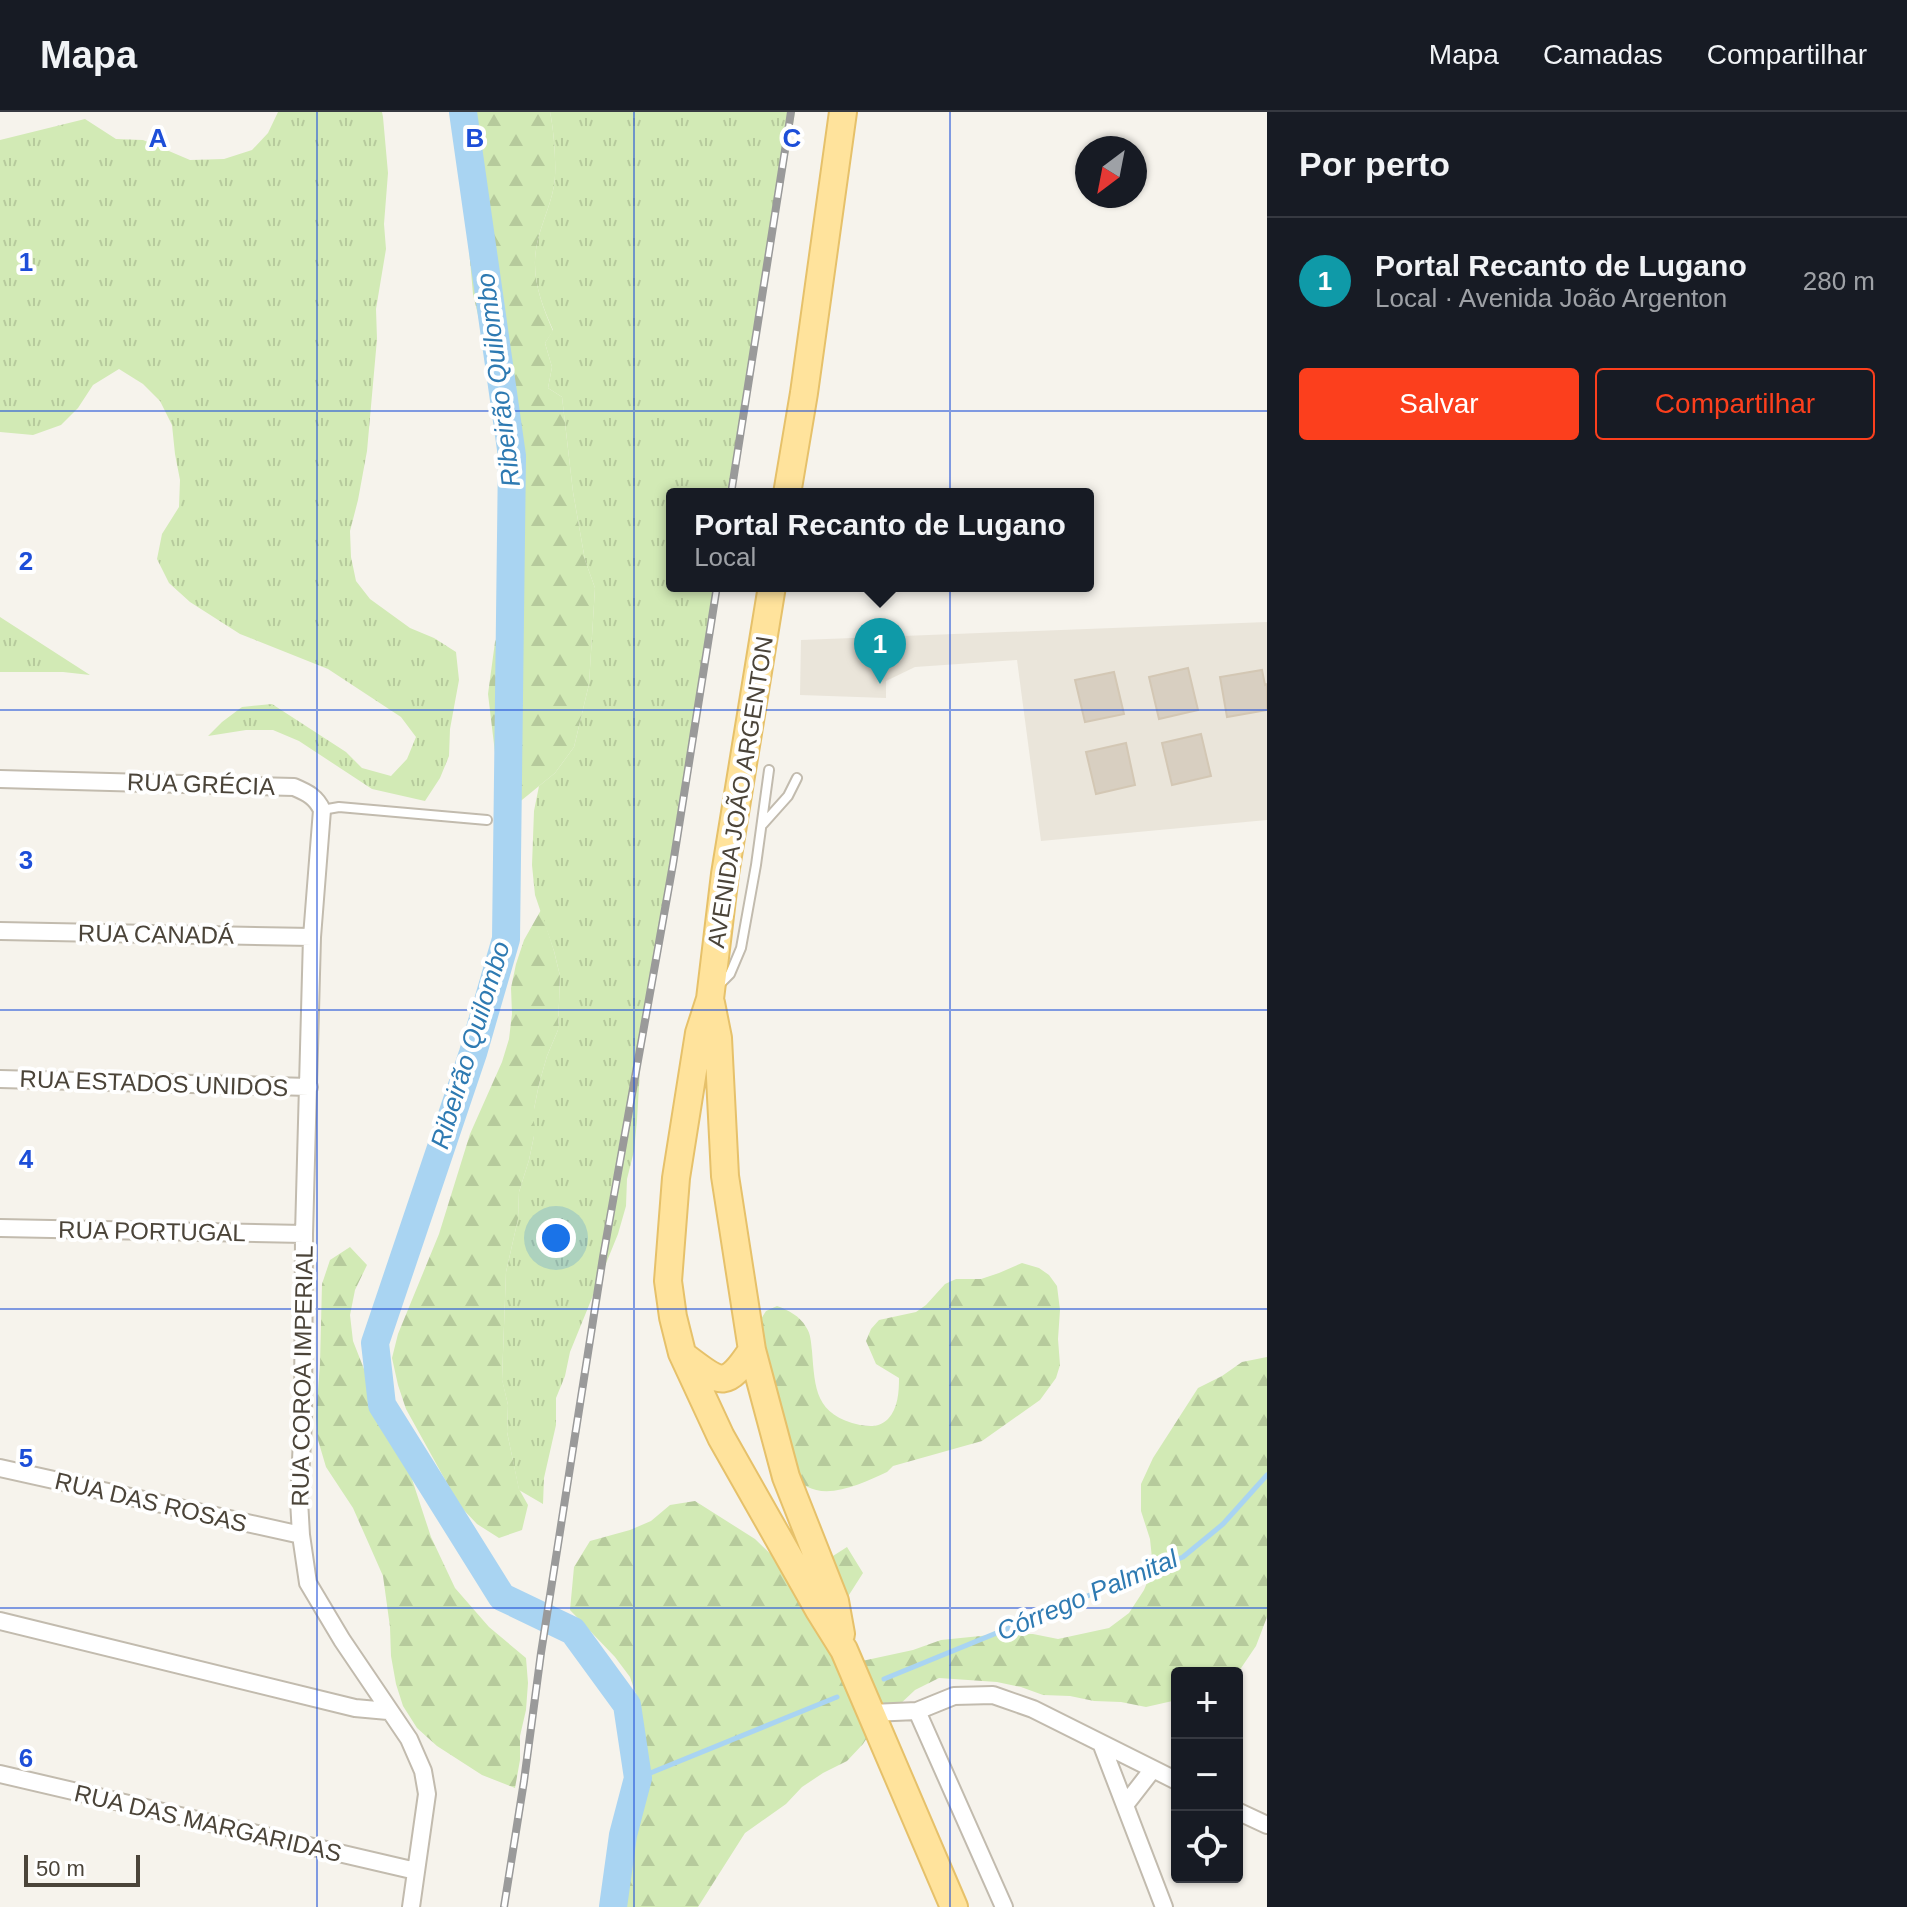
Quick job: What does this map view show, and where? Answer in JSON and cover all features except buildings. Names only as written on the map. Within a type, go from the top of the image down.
[{"type":"main road","points":[[788,488],[843,112]]},
{"type":"main road","name":"AVENIDA JOÃO ARGENTON","points":[[771,592],[725,874],[710,996],[699,1033],[676,1178],[668,1281],[673,1317],[682,1353],[721,1437],[844,1650],[954,1907]]},
{"type":"main road","name":"AVENIDA JOÃO ARGENTON","points":[[710,996],[718,1038],[725,1176],[752,1350],[786,1477],[835,1601],[844,1650]]},
{"type":"main road","points":[[682,1353],[710,1376],[722,1379],[732,1377],[752,1350]]},
{"type":"street","name":"RUA GRÉCIA","points":[[0,779],[294,787],[310,793],[322,810]]},
{"type":"street","name":"RUA COROA IMPERIAL","points":[[322,810],[312,937],[299,1500],[301,1535],[308,1583],[342,1640],[409,1739],[423,1771],[427,1794],[411,1907]]},
{"type":"street","name":"RUA CANADÁ","points":[[0,931],[312,937]]},
{"type":"street","name":"RUA ESTADOS UNIDOS","points":[[0,1079],[309,1087]]},
{"type":"street","name":"RUA PORTUGAL","points":[[0,1228],[304,1234]]},
{"type":"street","name":"RUA DAS ROSAS","points":[[0,1468],[301,1535]]},
{"type":"street","points":[[0,1621],[355,1708],[388,1711]]},
{"type":"street","points":[[864,1696],[917,1711],[954,1696],[993,1695],[1033,1709],[1171,1778]]},
{"type":"street","points":[[917,1711],[1004,1907]]},
{"type":"street","points":[[1101,1743],[1164,1907]]},
{"type":"street","points":[[1125,1805],[1153,1769]]},
{"type":"street","name":"RUA DAS MARGARIDAS","points":[[0,1774],[416,1871]]},
{"type":"street","points":[[1243,1814],[1267,1825]]},
{"type":"lane","points":[[710,996],[730,974],[741,948],[769,770]]},
{"type":"lane","points":[[762,825],[794,788],[797,778]]},
{"type":"lane","points":[[322,810],[339,807],[487,820]]},
{"type":"shaded area","points":[[1267,622],[1267,820],[1041,841],[1017,660],[915,667],[886,681],[886,698],[800,695],[801,640]]},
{"type":"green space","points":[[278,112],[382,112],[388,173],[384,224],[386,249],[376,309],[377,339],[367,451],[350,531],[351,557],[356,581],[370,599],[410,628],[456,652],[459,680],[450,729],[449,756],[440,778],[425,801],[372,789],[299,741],[273,730],[246,730],[208,736],[242,707],[272,704],[346,752],[362,768],[391,776],[407,759],[416,737],[401,717],[328,669],[240,634],[190,602],[169,583],[157,559],[162,534],[179,507],[180,480],[172,425],[160,401],[143,384],[119,369],[93,385],[78,408],[61,425],[33,435],[0,432],[0,140],[85,119],[116,139],[143,140],[190,160],[224,159],[252,150],[268,133]]},
{"type":"green space","points":[[455,112],[550,112],[555,179],[537,245],[535,273],[553,331],[545,343],[552,367],[548,388],[562,397],[573,492],[585,560],[595,588],[589,684],[574,747],[555,773],[517,804],[506,798],[499,786],[488,694],[495,642],[511,605],[515,551],[503,420],[473,294]]},
{"type":"green space","points":[[550,112],[795,112],[733,488],[666,488],[666,592],[715,592],[657,945],[661,948],[642,1035],[637,1120],[627,1179],[626,1206],[618,1234],[570,1352],[556,1398],[556,1425],[544,1478],[543,1504],[519,1490],[507,1432],[508,1405],[502,1380],[506,1272],[518,1219],[519,1192],[534,1136],[534,1109],[539,1084],[558,1030],[560,976],[535,895],[532,865],[534,811],[539,786],[555,773],[574,747],[589,684],[595,588],[585,560],[573,492],[562,397],[548,388],[552,367],[545,343],[553,330],[535,273],[537,245],[555,179]]},
{"type":"green space","points":[[0,617],[90,675],[0,672]]},
{"type":"green space","points":[[541,910],[560,976],[558,1030],[539,1084],[534,1109],[534,1136],[519,1192],[518,1219],[506,1272],[502,1379],[508,1405],[507,1432],[519,1489],[528,1505],[522,1530],[499,1538],[477,1524],[459,1505],[406,1409],[392,1358],[398,1334],[439,1234],[470,1134],[502,1062],[509,1039],[511,988],[516,964],[524,940]]},
{"type":"green space","points":[[350,1247],[367,1265],[355,1290],[350,1315],[353,1341],[382,1415],[408,1467],[431,1537],[455,1588],[489,1627],[526,1658],[526,1710],[515,1788],[482,1775],[437,1746],[417,1728],[403,1706],[391,1656],[383,1576],[353,1508],[326,1467],[318,1440],[316,1416],[322,1284],[330,1260]]},
{"type":"green space","points":[[1022,1263],[1039,1268],[1057,1286],[1060,1365],[1056,1378],[1040,1400],[982,1441],[893,1466],[887,1472],[849,1488],[823,1491],[800,1482],[790,1470],[759,1322],[766,1311],[777,1306],[797,1317],[806,1327],[814,1377],[826,1407],[845,1421],[875,1426],[885,1422],[894,1410],[899,1383],[899,1378],[876,1364],[866,1341],[879,1320],[916,1312],[945,1284],[956,1279],[981,1279]]},
{"type":"green space","points":[[1267,1357],[1267,1617],[1256,1646],[1242,1667],[1171,1667],[1171,1701],[1146,1707],[1043,1695],[997,1682],[939,1678],[915,1690],[878,1721],[847,1761],[802,1787],[786,1804],[745,1833],[698,1907],[610,1907],[613,1874],[637,1802],[642,1751],[638,1700],[630,1677],[570,1610],[574,1567],[590,1541],[651,1521],[670,1505],[695,1501],[755,1539],[793,1576],[847,1547],[863,1573],[833,1620],[862,1661],[913,1650],[941,1640],[1000,1634],[1033,1634],[1058,1639],[1109,1628],[1129,1613],[1144,1590],[1153,1568],[1150,1539],[1141,1511],[1141,1484],[1153,1458],[1198,1388],[1242,1362]]},
{"type":"waterway","name":"Ribeirão Quilombo","points":[[463,112],[512,456],[506,939],[473,1053],[375,1343],[382,1405],[502,1597],[573,1631],[627,1705],[638,1778],[623,1835],[613,1907]]},
{"type":"waterway","name":"Córrego Palmital","points":[[884,1679],[1183,1557],[1223,1524],[1267,1475]]},
{"type":"waterway","name":"Córrego Palmital","points":[[638,1778],[837,1697]]},
{"type":"railway","points":[[732,488],[791,112]]},
{"type":"railway","points":[[504,1907],[603,1257],[673,864],[716,592]]},
{"type":"place","name":"Portal Recanto de Lugano","points":[[880,684]]}]
